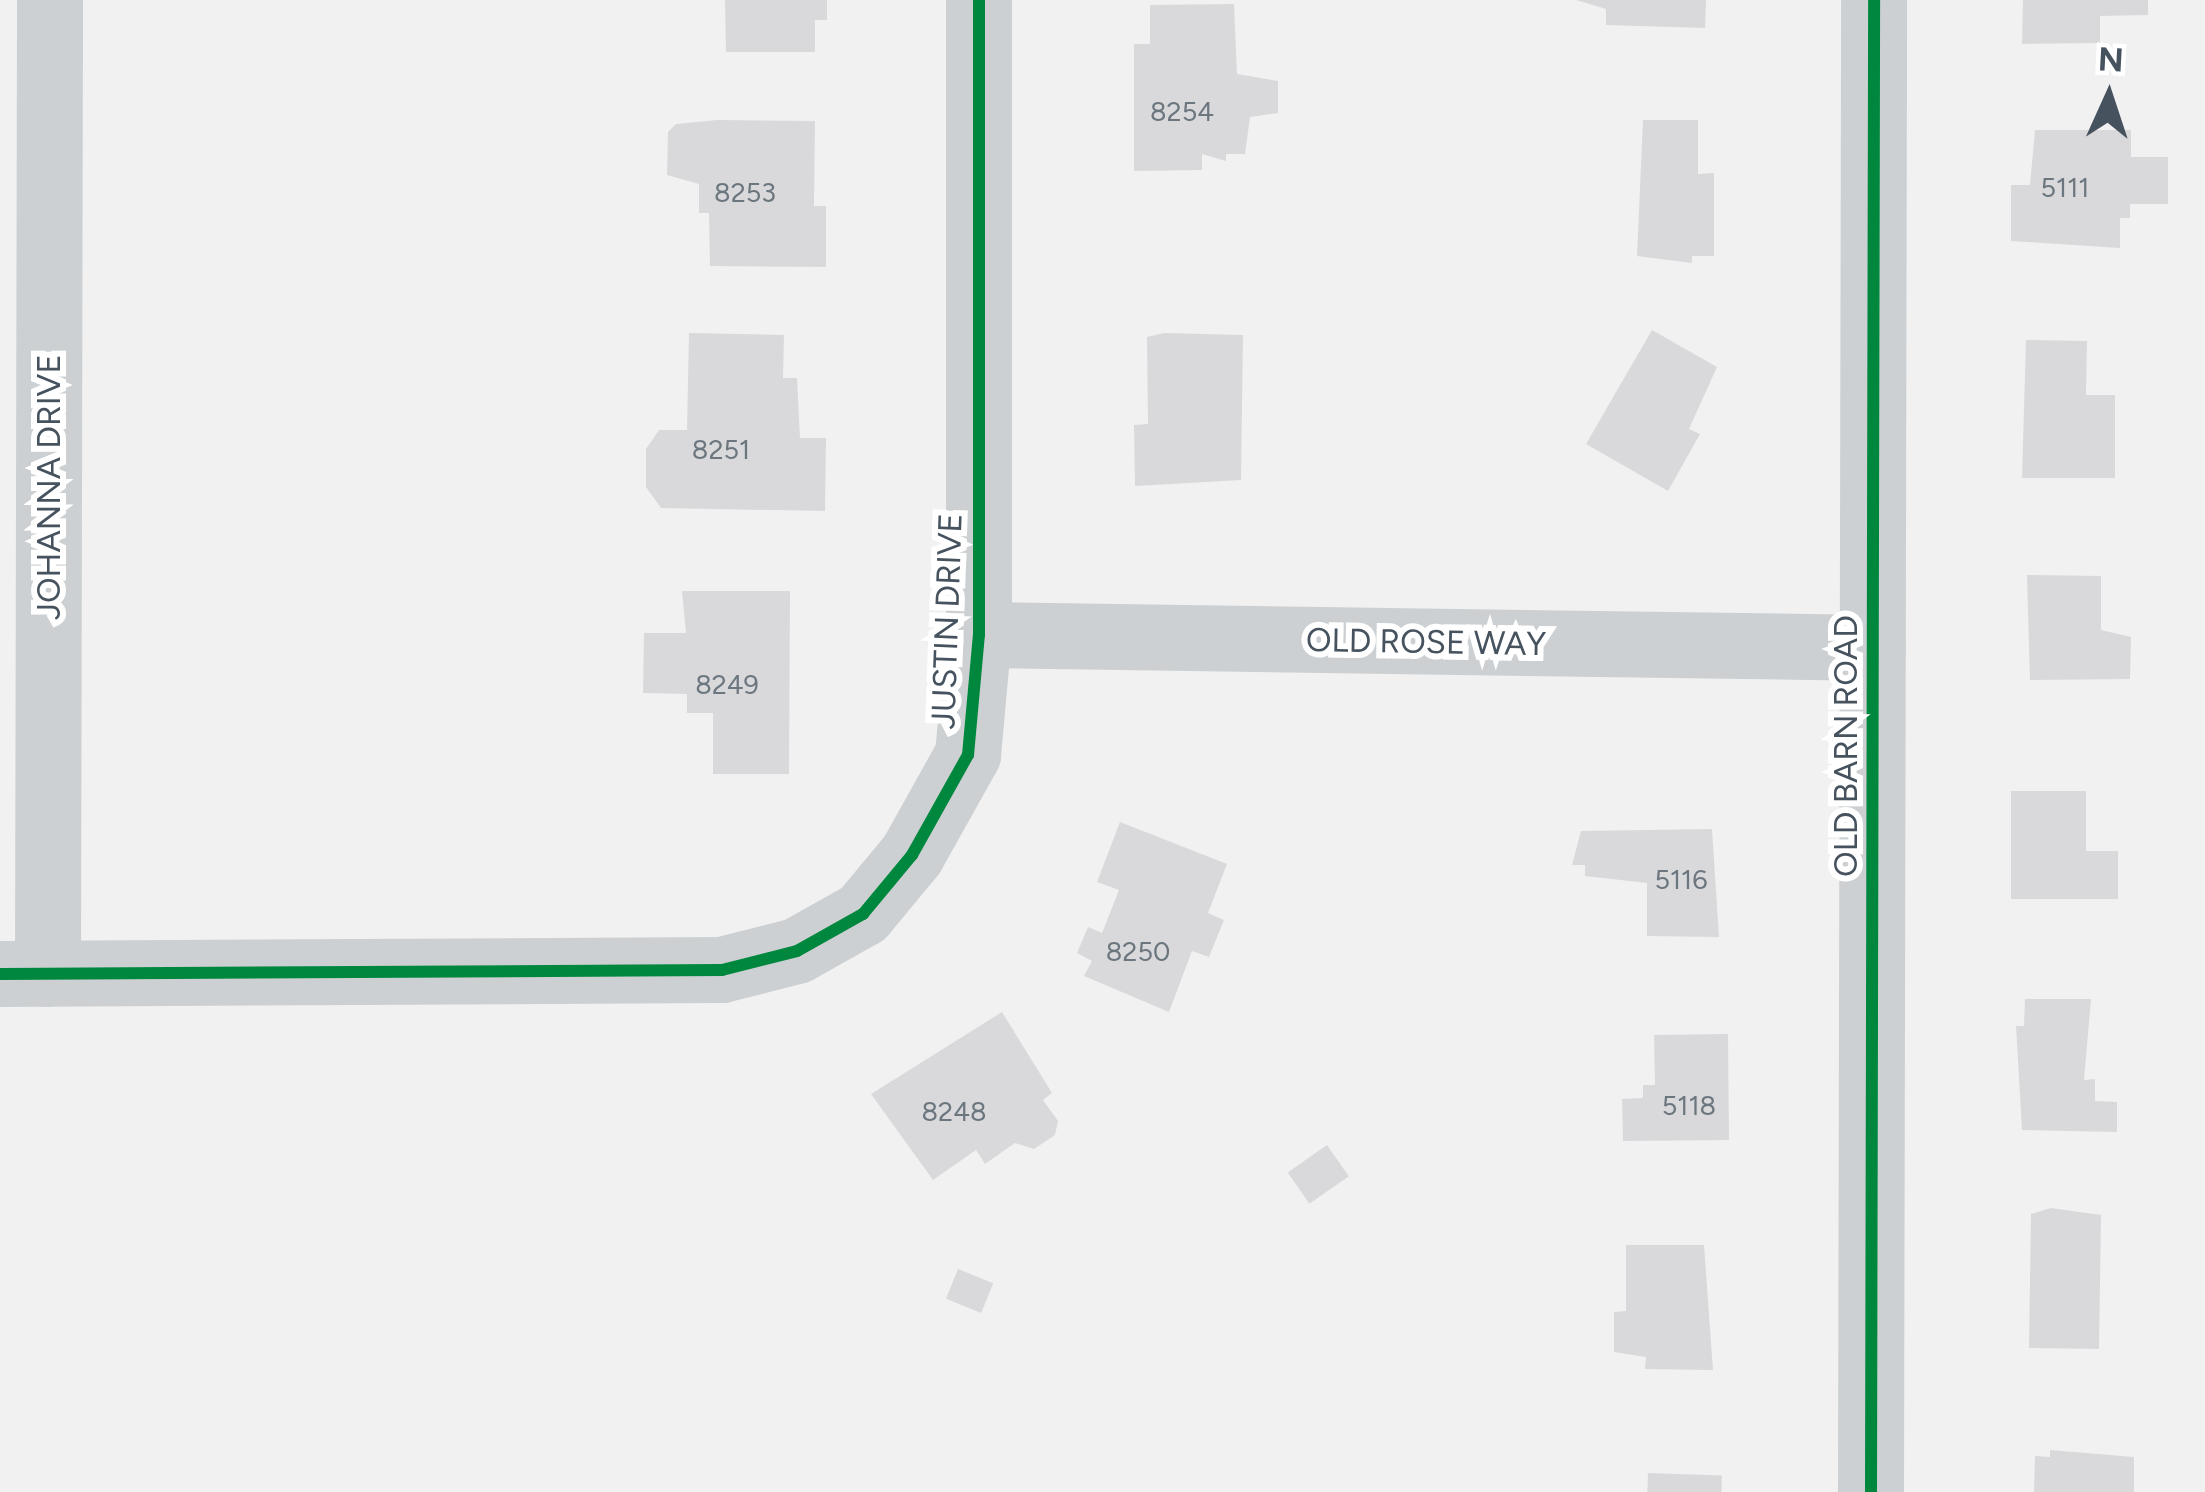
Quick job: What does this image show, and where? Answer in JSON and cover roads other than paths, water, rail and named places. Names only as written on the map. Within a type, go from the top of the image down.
[{"type":"street","name":"JOHANNA DRIVE","points":[[24,974],[50,0]]},
{"type":"street","name":"JUSTIN DRIVE","points":[[24,974],[722,970],[796,951],[863,914],[912,855],[968,755],[979,635],[979,0]]},
{"type":"street","name":"OLD BARN ROAD","points":[[1871,1492],[1874,0]]},
{"type":"street","name":"OLD ROSE WAY","points":[[979,635],[1873,648]]}]
